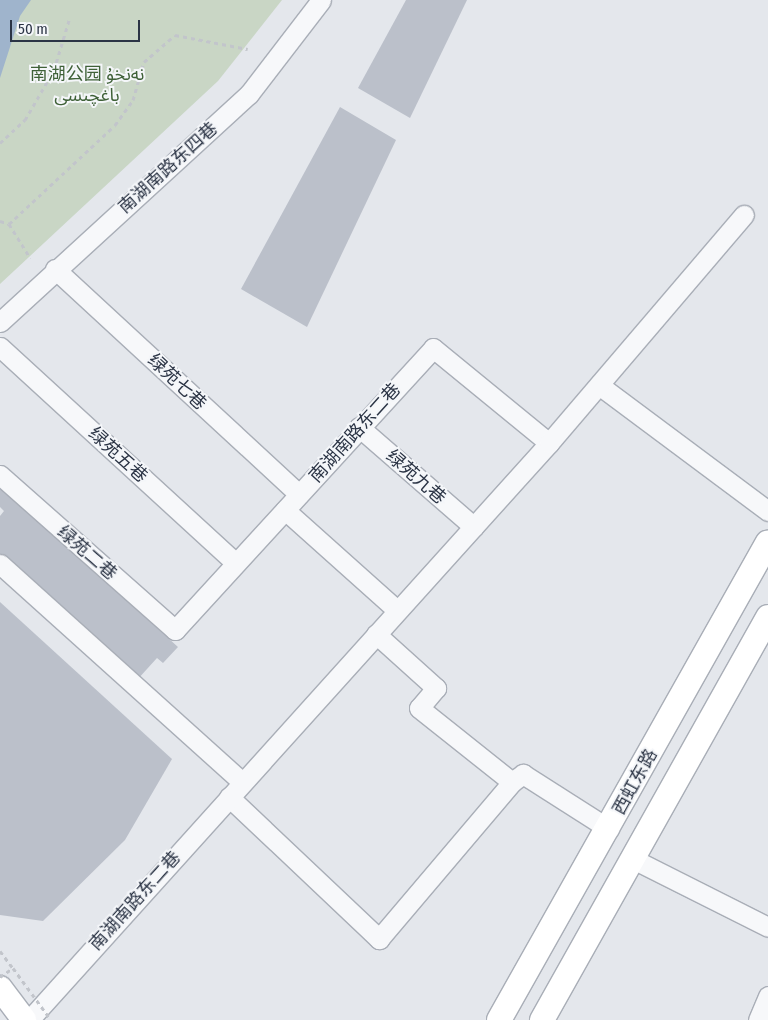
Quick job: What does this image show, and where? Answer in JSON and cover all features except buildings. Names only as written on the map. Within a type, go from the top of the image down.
[{"type":"main road","name":"西虹东路","points":[[499,1020],[609,829],[768,542]]},
{"type":"main road","name":"西虹东路","points":[[542,1020],[768,617]]},
{"type":"main road","points":[[0,988],[24,1020]]},
{"type":"street","name":"南湖南路东四巷","points":[[0,322],[249,94],[321,0]]},
{"type":"street","name":"南湖南路东二巷","points":[[29,1020],[397,610],[474,528],[744,215]]},
{"type":"street","name":"绿苑七巷","points":[[55,270],[299,494]]},
{"type":"street","name":"绿苑五巷","points":[[0,347],[236,562]]},
{"type":"street","name":"南湖南路东二巷","points":[[175,630],[433,348],[549,443]]},
{"type":"street","points":[[599,385],[768,511]]},
{"type":"street","name":"绿苑九巷","points":[[359,427],[474,528]]},
{"type":"street","name":"绿苑二巷","points":[[0,475],[175,630]]},
{"type":"street","points":[[285,510],[397,610]]},
{"type":"street","points":[[0,564],[242,782]]},
{"type":"street","points":[[376,634],[436,688],[419,708],[512,782]]},
{"type":"street","points":[[228,797],[379,939],[512,782],[523,774],[609,829]]},
{"type":"street","points":[[633,859],[768,926]]},
{"type":"street","points":[[758,1020],[768,996]]},
{"type":"path","points":[[0,143],[25,120],[54,70],[70,17]]},
{"type":"path","points":[[9,224],[115,125],[133,100],[144,62],[175,35],[248,49]]},
{"type":"path","points":[[0,220],[9,224],[30,258]]},
{"type":"path","points":[[0,951],[51,1020]]},
{"type":"path","points":[[0,978],[12,968]]},
{"type":"green space","name":"南湖公园 نەنخۇ باغچىسى","points":[[0,0],[282,0],[218,81],[0,284]]},
{"type":"water","points":[[0,0],[31,0],[20,16],[0,78]]}]
